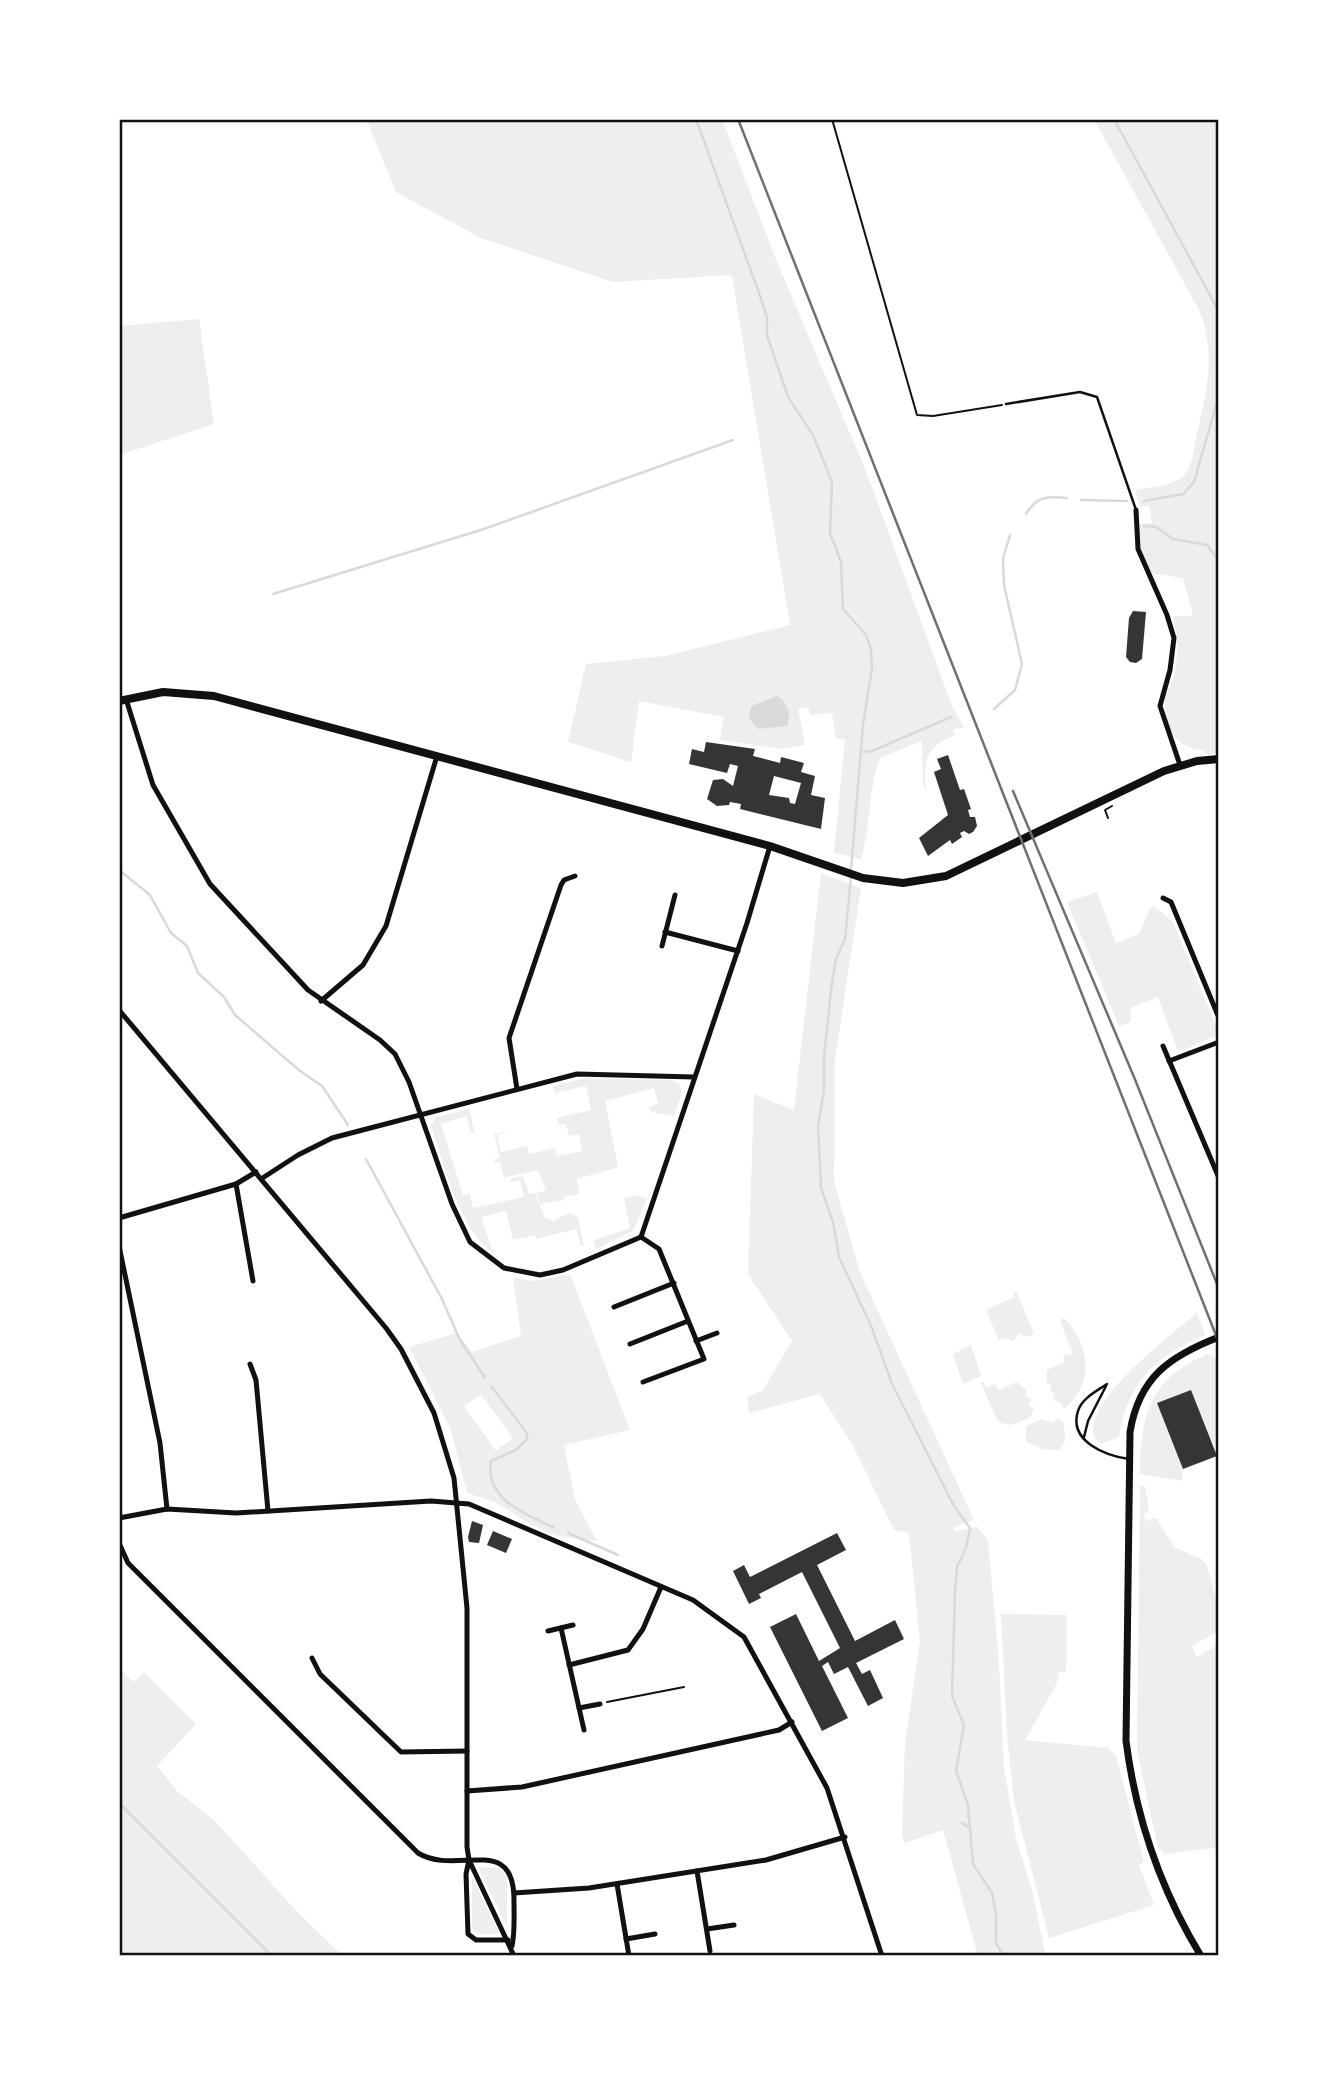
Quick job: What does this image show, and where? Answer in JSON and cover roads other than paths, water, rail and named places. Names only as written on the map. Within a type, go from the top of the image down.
[{"type":"main road","points":[[123,700],[163,692],[214,695],[770,846],[863,878],[903,883],[946,876],[1180,765],[1219,760]]},
{"type":"street","points":[[1136,510],[1138,549],[1167,615],[1174,638],[1170,670],[1160,706],[1180,765]]},
{"type":"street","points":[[123,700],[153,785],[210,884],[321,1001],[380,1040],[395,1054],[409,1082],[464,1233],[486,1257],[504,1268],[528,1274],[563,1270],[641,1237],[770,846]]},
{"type":"street","points":[[321,1001],[363,965],[386,926],[437,756]]},
{"type":"street","points":[[517,1088],[509,1038],[561,885],[564,880],[575,876]]},
{"type":"street","points":[[662,946],[675,895]]},
{"type":"street","points":[[1163,898],[1171,902],[1219,1018]]},
{"type":"street","points":[[665,932],[737,951]]},
{"type":"street","points":[[119,1010],[352,1285],[401,1349],[442,1434],[454,1478],[467,1608],[468,1934],[476,1940],[508,1940]]},
{"type":"street","points":[[1169,1061],[1219,1042]]},
{"type":"street","points":[[1163,1046],[1219,1178]]},
{"type":"street","points":[[261,1179],[320,1143],[517,1088],[577,1074],[694,1077]]},
{"type":"street","points":[[119,1218],[236,1184],[256,1172]]},
{"type":"street","points":[[236,1184],[253,1281]]},
{"type":"street","points":[[641,1237],[659,1249],[704,1359],[643,1381]]},
{"type":"street","points":[[119,1246],[160,1443],[167,1509]]},
{"type":"street","points":[[614,1307],[674,1283]]},
{"type":"street","points":[[630,1344],[688,1321]]},
{"type":"street","points":[[696,1340],[717,1334]]},
{"type":"street","points":[[1201,1956],[1163,1888],[1142,1820],[1128,1759],[1129,1459],[1133,1410],[1145,1387],[1160,1368],[1179,1355],[1219,1338]]},
{"type":"street","points":[[250,1364],[256,1380],[268,1511]]},
{"type":"street","points":[[119,1518],[167,1509],[236,1513],[342,1505],[456,1502],[488,1509],[527,1531],[693,1600],[744,1637],[792,1722],[827,1788],[882,1956]]},
{"type":"street","points":[[119,1543],[128,1563],[418,1853],[430,1859],[496,1862],[507,1867],[514,1880],[512,1948]]},
{"type":"street","points":[[569,1665],[628,1650],[643,1629],[661,1587]]},
{"type":"street","points":[[548,1631],[573,1625]]},
{"type":"street","points":[[561,1628],[584,1730]]},
{"type":"street","points":[[312,1658],[320,1674],[401,1752],[467,1752]]},
{"type":"street","points":[[579,1708],[600,1703]]},
{"type":"street","points":[[467,1791],[522,1787],[779,1730],[792,1722]]},
{"type":"street","points":[[514,1893],[548,1893],[697,1871],[789,1855],[845,1837]]},
{"type":"street","points":[[469,1860],[514,1956]]},
{"type":"street","points":[[697,1871],[710,1951]]},
{"type":"street","points":[[617,1884],[629,1956]]},
{"type":"street","points":[[707,1929],[734,1925]]},
{"type":"street","points":[[626,1939],[655,1934]]},
{"type":"lane","points":[[1006,404],[1080,392],[1097,397],[1136,510]]},
{"type":"lane","points":[[1084,1437],[1088,1421],[1107,1384],[1088,1397],[1078,1410],[1078,1424],[1084,1437],[1093,1448],[1108,1456],[1129,1459]]},
{"type":"waterway","points":[[696,119],[767,317],[767,335],[788,397],[813,435],[832,482],[830,533],[841,562],[843,609],[866,635],[871,649],[872,668],[863,725],[851,870]]},
{"type":"waterway","points":[[1114,119],[1217,308],[1219,321]]},
{"type":"waterway","points":[[1144,501],[1183,494],[1194,482],[1219,395]]},
{"type":"waterway","points":[[273,594],[484,529],[733,440]]},
{"type":"waterway","points":[[1026,514],[1043,498],[1067,498]]},
{"type":"waterway","points":[[1081,500],[1127,501]]},
{"type":"waterway","points":[[1144,526],[1156,527],[1173,539],[1207,545],[1219,561]]},
{"type":"waterway","points":[[994,709],[1015,690],[1022,664],[1004,585],[1003,558],[1010,535]]},
{"type":"waterway","points":[[861,752],[872,751],[951,717]]},
{"type":"waterway","points":[[119,870],[150,895],[171,933],[187,946],[198,973],[224,997],[235,1015],[300,1071],[322,1086],[348,1125]]},
{"type":"waterway","points":[[851,877],[845,939],[836,959],[824,1057],[824,1090],[818,1126],[821,1188],[833,1222],[839,1257],[872,1328],[892,1384],[954,1506],[970,1528],[966,1548],[957,1567],[955,1590],[952,1696],[964,1725],[956,1771],[968,1805],[973,1864],[992,1893],[996,1915],[996,1942],[1003,1956]]},
{"type":"waterway","points":[[366,1159],[442,1299],[459,1338],[485,1378]]},
{"type":"waterway","points":[[491,1386],[527,1433],[527,1439],[516,1450],[491,1461],[494,1486],[501,1496],[519,1511],[553,1527]]},
{"type":"waterway","points":[[568,1533],[618,1555]]},
{"type":"waterway","points":[[119,1803],[272,1956]]},
{"type":"waterway","points":[[962,1823],[971,1829]]},
{"type":"railway","points":[[738,119],[1219,1343]]},
{"type":"railway","points":[[1013,791],[1134,1077],[1219,1289]]}]
